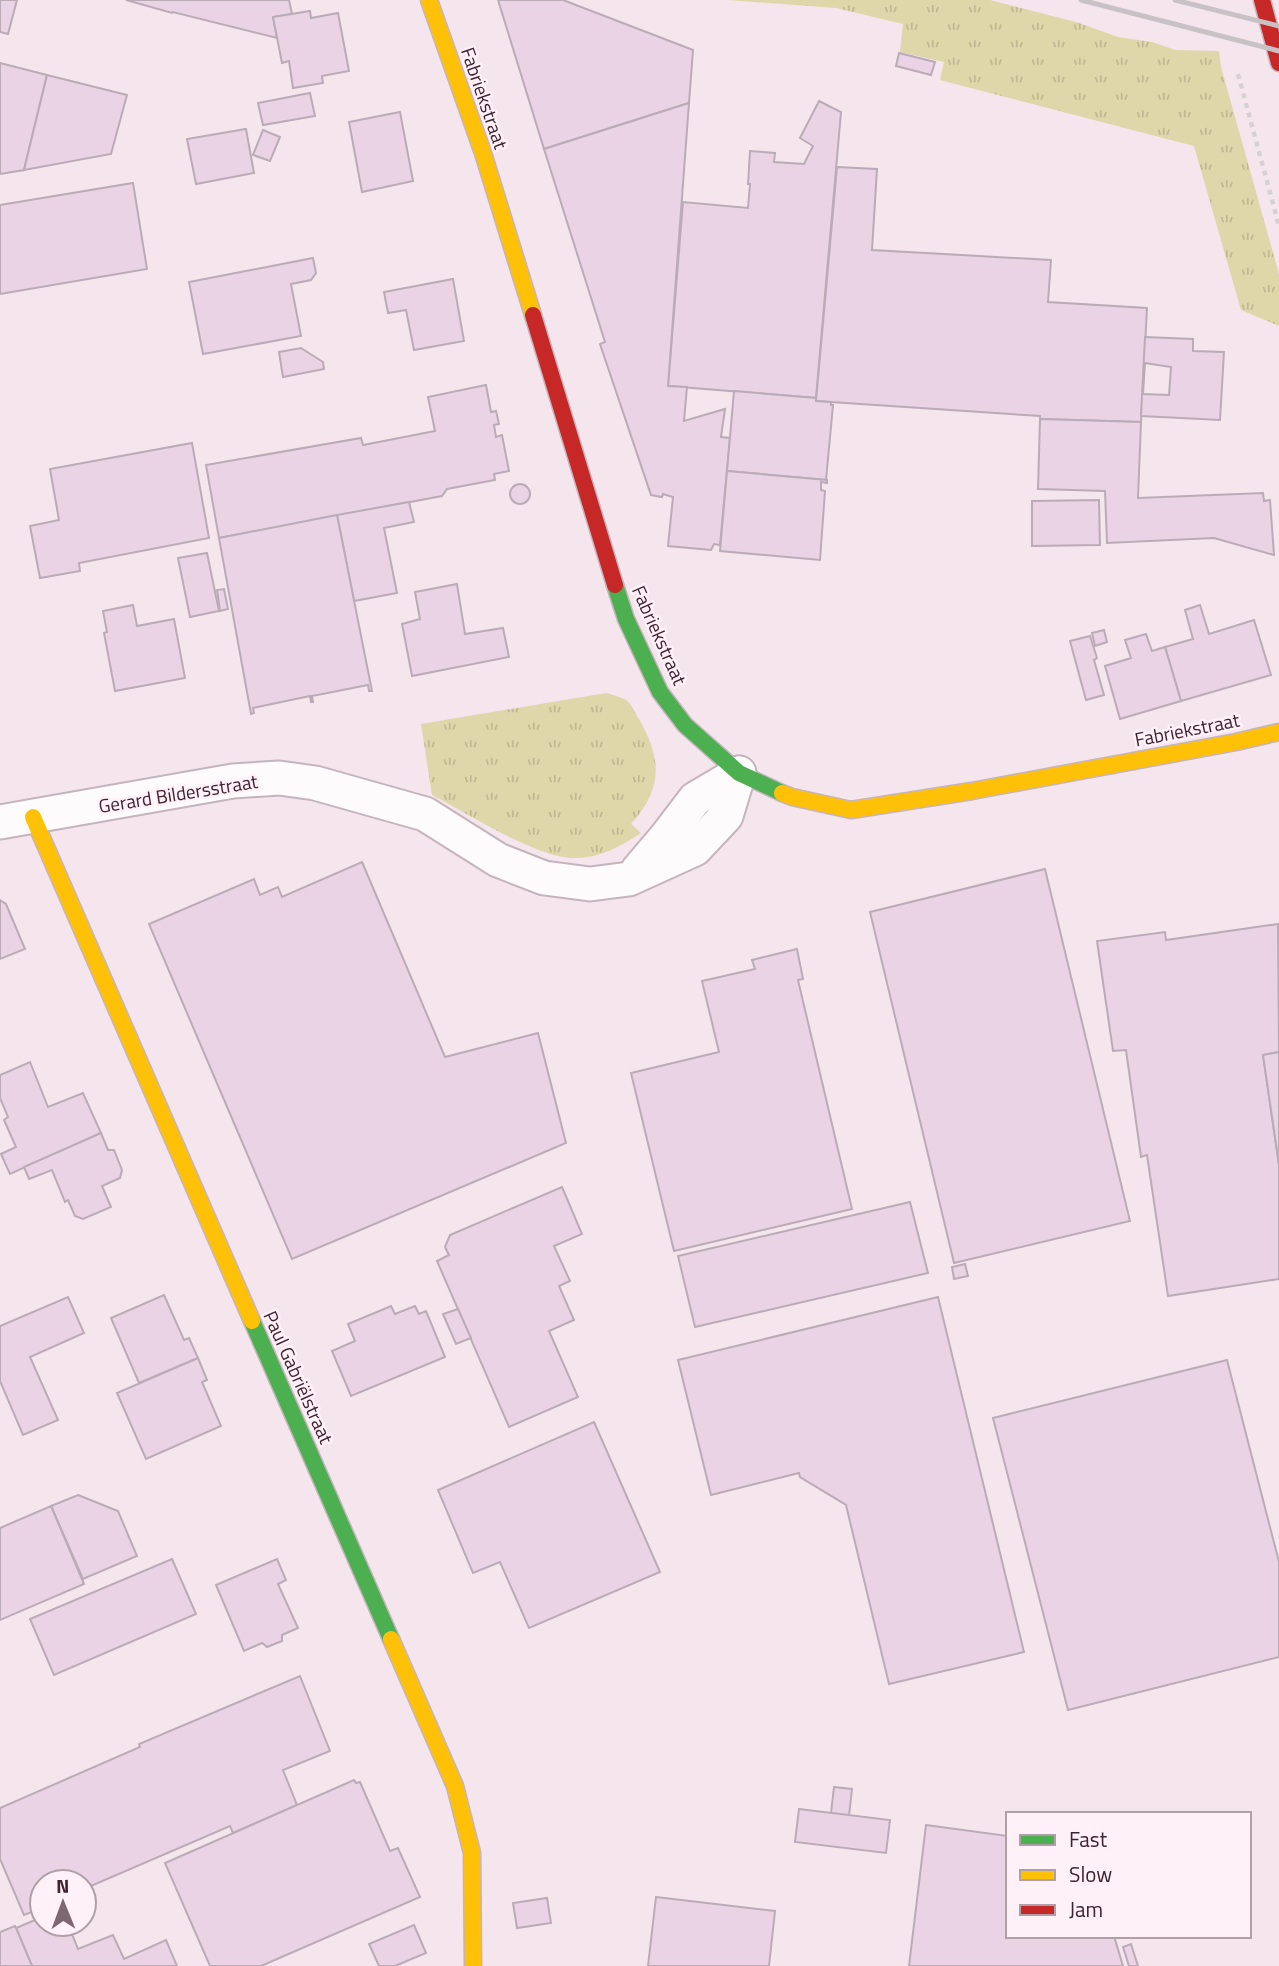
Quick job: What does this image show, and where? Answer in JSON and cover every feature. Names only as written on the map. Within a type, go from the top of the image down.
[{"type":"street","name":"Fabriekstraat","points":[[429,0],[483,153],[626,619],[660,692],[685,725],[739,773],[792,797],[851,810],[972,791],[1279,732]]},
{"type":"street","points":[[1262,0],[1279,63]]},
{"type":"street","name":"Gerard Bildersstraat","points":[[0,822],[233,782],[279,778],[316,783],[425,814],[498,860],[544,878],[590,884],[629,879],[695,849],[726,816],[739,773]]},
{"type":"street","name":"Paul Gabriëlstraat","points":[[33,817],[454,1786],[472,1853],[473,1966]]},
{"type":"path","points":[[1236,67],[1279,226]]},
{"type":"green space","points":[[727,0],[990,0],[1076,22],[1118,37],[1152,42],[1176,50],[1219,51],[1221,67],[1279,274],[1279,326],[1241,310],[1194,146],[940,80],[944,62],[900,52],[903,24],[836,8]]},
{"type":"green space","points":[[606,693],[622,698],[630,704],[647,734],[655,761],[654,786],[631,824],[641,833],[626,842],[593,856],[560,856],[523,843],[432,795],[421,724]]},
{"type":"building","points":[[0,0],[17,0],[8,34],[0,32]]},
{"type":"building","points":[[126,0],[289,0],[292,14],[273,17],[277,38]]},
{"type":"building","points":[[498,0],[563,0],[693,50],[689,103],[544,149]]},
{"type":"building","points":[[310,11],[311,18],[338,13],[349,71],[322,76],[323,83],[293,88],[289,61],[282,63],[273,17]]},
{"type":"building","points":[[899,53],[935,62],[931,75],[896,66]]},
{"type":"building","points":[[0,63],[47,75],[24,170],[0,174]]},
{"type":"building","points":[[47,75],[127,95],[111,154],[24,170]]},
{"type":"building","points":[[310,93],[315,116],[263,125],[258,103]]},
{"type":"building","points":[[819,101],[841,112],[816,398],[668,386],[683,202],[748,208],[750,151],[775,153],[774,162],[804,164],[813,146],[800,138]]},
{"type":"building","points":[[689,103],[668,386],[687,387],[684,421],[725,409],[721,437],[730,438],[720,545],[714,544],[711,550],[668,546],[673,497],[651,495],[600,344],[605,342],[544,149]]},
{"type":"building","points":[[400,112],[413,181],[362,192],[349,122]]},
{"type":"building","points":[[246,129],[254,173],[196,184],[187,139]]},
{"type":"building","points":[[263,130],[280,137],[270,161],[253,155]]},
{"type":"building","points":[[837,167],[877,169],[872,250],[1051,260],[1048,302],[1147,308],[1141,422],[1040,419],[1040,416],[816,401]]},
{"type":"building","points":[[133,183],[147,269],[0,294],[0,205]]},
{"type":"building","points":[[313,258],[316,273],[311,280],[291,284],[301,336],[203,354],[189,282]]},
{"type":"building","points":[[453,279],[464,341],[414,350],[406,310],[388,313],[384,292]]},
{"type":"building","points":[[1145,337],[1193,339],[1193,351],[1224,352],[1220,420],[1141,416]],"holes":[[[1145,363],[1171,367],[1169,395],[1143,394]]]},
{"type":"building","points":[[301,348],[323,362],[324,369],[283,377],[279,352]]},
{"type":"building","points":[[486,385],[491,412],[496,411],[499,424],[494,425],[496,437],[502,435],[509,471],[494,474],[495,480],[447,489],[442,496],[219,538],[206,465],[361,438],[363,445],[435,431],[428,397]]},
{"type":"building","points":[[734,391],[816,398],[816,401],[831,402],[833,405],[826,480],[727,471]]},
{"type":"building","points":[[1040,419],[1141,422],[1138,498],[1263,493],[1264,501],[1270,500],[1274,555],[1214,538],[1107,543],[1105,491],[1038,489]]},
{"type":"building","points":[[192,443],[209,538],[79,563],[80,571],[40,578],[30,526],[59,520],[50,469]]},
{"type":"building","points":[[727,471],[827,480],[827,483],[821,482],[821,490],[825,491],[820,560],[720,551]]},
{"type":"building","points":[[520,484],[527,487],[530,494],[527,501],[520,504],[513,501],[510,494],[513,487]]},
{"type":"building","points":[[1099,500],[1100,545],[1032,546],[1032,501]]},
{"type":"building","points":[[409,502],[414,522],[384,528],[397,593],[354,601],[337,515]]},
{"type":"building","points":[[337,515],[372,691],[369,691],[368,685],[312,696],[313,702],[310,696],[253,708],[254,713],[251,714],[219,538]]},
{"type":"building","points":[[207,553],[219,611],[190,617],[178,558]]},
{"type":"building","points":[[457,584],[465,634],[503,628],[509,657],[412,676],[402,624],[420,619],[415,592]]},
{"type":"building","points":[[224,589],[228,609],[220,611],[217,590]]},
{"type":"building","points":[[133,605],[137,626],[174,619],[185,678],[115,691],[104,633],[107,632],[103,611]]},
{"type":"building","points":[[1200,605],[1209,634],[1254,620],[1271,675],[1181,701],[1165,647],[1193,639],[1185,610]]},
{"type":"building","points":[[1104,630],[1107,642],[1095,646],[1092,633]]},
{"type":"building","points":[[1146,634],[1152,651],[1165,647],[1181,701],[1120,719],[1105,666],[1131,658],[1125,640]]},
{"type":"building","points":[[1090,636],[1104,695],[1086,700],[1070,641]]},
{"type":"building","points":[[362,862],[445,1057],[538,1033],[566,1143],[292,1259],[149,924],[254,879],[260,895],[278,887],[282,897]]},
{"type":"building","points":[[1045,869],[1130,1221],[954,1263],[870,912]]},
{"type":"building","points":[[0,900],[6,904],[25,949],[0,959]]},
{"type":"building","points":[[1278,924],[1279,1052],[1263,1055],[1279,1165],[1279,1279],[1168,1296],[1147,1155],[1141,1157],[1126,1050],[1113,1051],[1097,941],[1165,932],[1166,940]]},
{"type":"building","points":[[797,949],[803,979],[798,980],[852,1209],[674,1251],[631,1073],[719,1052],[702,981],[755,969],[752,960]]},
{"type":"building","points":[[1279,1052],[1279,1165],[1263,1055]]},
{"type":"building","points":[[30,1062],[48,1107],[83,1093],[101,1133],[10,1174],[1,1154],[16,1147],[4,1120],[8,1117],[0,1098],[0,1075]]},
{"type":"building","points":[[101,1133],[108,1150],[114,1150],[122,1170],[120,1178],[102,1186],[111,1207],[83,1219],[75,1216],[68,1200],[65,1202],[52,1170],[29,1179],[24,1167]]},
{"type":"building","points":[[562,1187],[582,1234],[554,1246],[570,1281],[559,1286],[574,1320],[549,1331],[578,1397],[509,1427],[437,1261],[449,1255],[445,1247],[450,1235]]},
{"type":"building","points":[[910,1202],[928,1273],[695,1327],[678,1256]]},
{"type":"building","points":[[965,1264],[968,1276],[954,1279],[952,1267]]},
{"type":"building","points":[[164,1295],[184,1340],[189,1338],[198,1358],[139,1383],[111,1318]]},
{"type":"building","points":[[68,1297],[84,1333],[30,1357],[58,1420],[23,1435],[0,1381],[0,1326]]},
{"type":"building","points":[[938,1297],[1024,1652],[889,1684],[846,1505],[800,1477],[799,1473],[711,1495],[678,1360]]},
{"type":"building","points":[[391,1306],[395,1314],[415,1306],[419,1314],[426,1311],[445,1357],[351,1396],[332,1351],[355,1341],[348,1324]]},
{"type":"building","points":[[458,1309],[471,1338],[456,1344],[443,1314]]},
{"type":"building","points":[[198,1358],[207,1380],[202,1382],[221,1426],[146,1459],[117,1393]]},
{"type":"building","points":[[1227,1360],[1279,1562],[1279,1657],[1068,1710],[993,1418]]},
{"type":"building","points":[[594,1422],[660,1572],[529,1628],[500,1562],[473,1573],[438,1490]]},
{"type":"building","points":[[78,1495],[118,1511],[137,1556],[83,1579],[51,1506]]},
{"type":"building","points":[[51,1506],[84,1584],[0,1620],[0,1528]]},
{"type":"building","points":[[172,1559],[196,1614],[54,1675],[30,1619]]},
{"type":"building","points":[[277,1559],[286,1580],[278,1584],[298,1628],[282,1635],[282,1641],[267,1647],[262,1643],[244,1651],[216,1585]]},
{"type":"building","points":[[300,1676],[330,1751],[283,1770],[297,1805],[233,1833],[230,1826],[98,1883],[98,1868],[28,1868],[28,1913],[24,1915],[0,1859],[0,1808],[140,1747],[139,1744]]},
{"type":"building","points":[[354,1780],[356,1783],[360,1782],[390,1851],[398,1848],[420,1897],[261,1966],[210,1966],[165,1863]]},
{"type":"building","points":[[834,1787],[852,1789],[849,1816],[831,1813]]},
{"type":"building","points":[[799,1809],[890,1820],[886,1853],[795,1842]]},
{"type":"building","points":[[926,1825],[1006,1836],[1006,1938],[1115,1938],[1123,1966],[909,1966]]},
{"type":"building","points":[[656,1897],[775,1911],[769,1966],[648,1966]]},
{"type":"building","points":[[547,1898],[551,1923],[517,1928],[513,1903]]},
{"type":"building","points":[[28,1923],[28,1938],[74,1938],[78,1949],[113,1935],[124,1959],[166,1940],[177,1966],[32,1966],[16,1928]]},
{"type":"building","points":[[414,1925],[426,1953],[395,1966],[379,1966],[369,1944]]},
{"type":"building","points":[[15,1926],[32,1966],[0,1966],[0,1932]]},
{"type":"building","points":[[1131,1944],[1138,1966],[1129,1966],[1123,1947]]},
{"type":"railway","points":[[1081,0],[1279,51]]},
{"type":"railway","points":[[1175,0],[1279,26]]},
{"type":"traffic: fast","points":[[615,585],[626,619],[660,692],[685,725],[739,773],[782,793]]},
{"type":"traffic: fast","points":[[252,1321],[391,1639]]},
{"type":"traffic: slow","points":[[429,0],[483,153],[533,315]]},
{"type":"traffic: slow","points":[[782,793],[851,810],[972,791],[1279,732]]},
{"type":"traffic: slow","points":[[33,817],[252,1321]]},
{"type":"traffic: slow","points":[[391,1639],[455,1786],[472,1853],[473,1966]]},
{"type":"traffic: jam","points":[[1262,0],[1279,63]]},
{"type":"traffic: jam","points":[[533,315],[615,585]]}]
